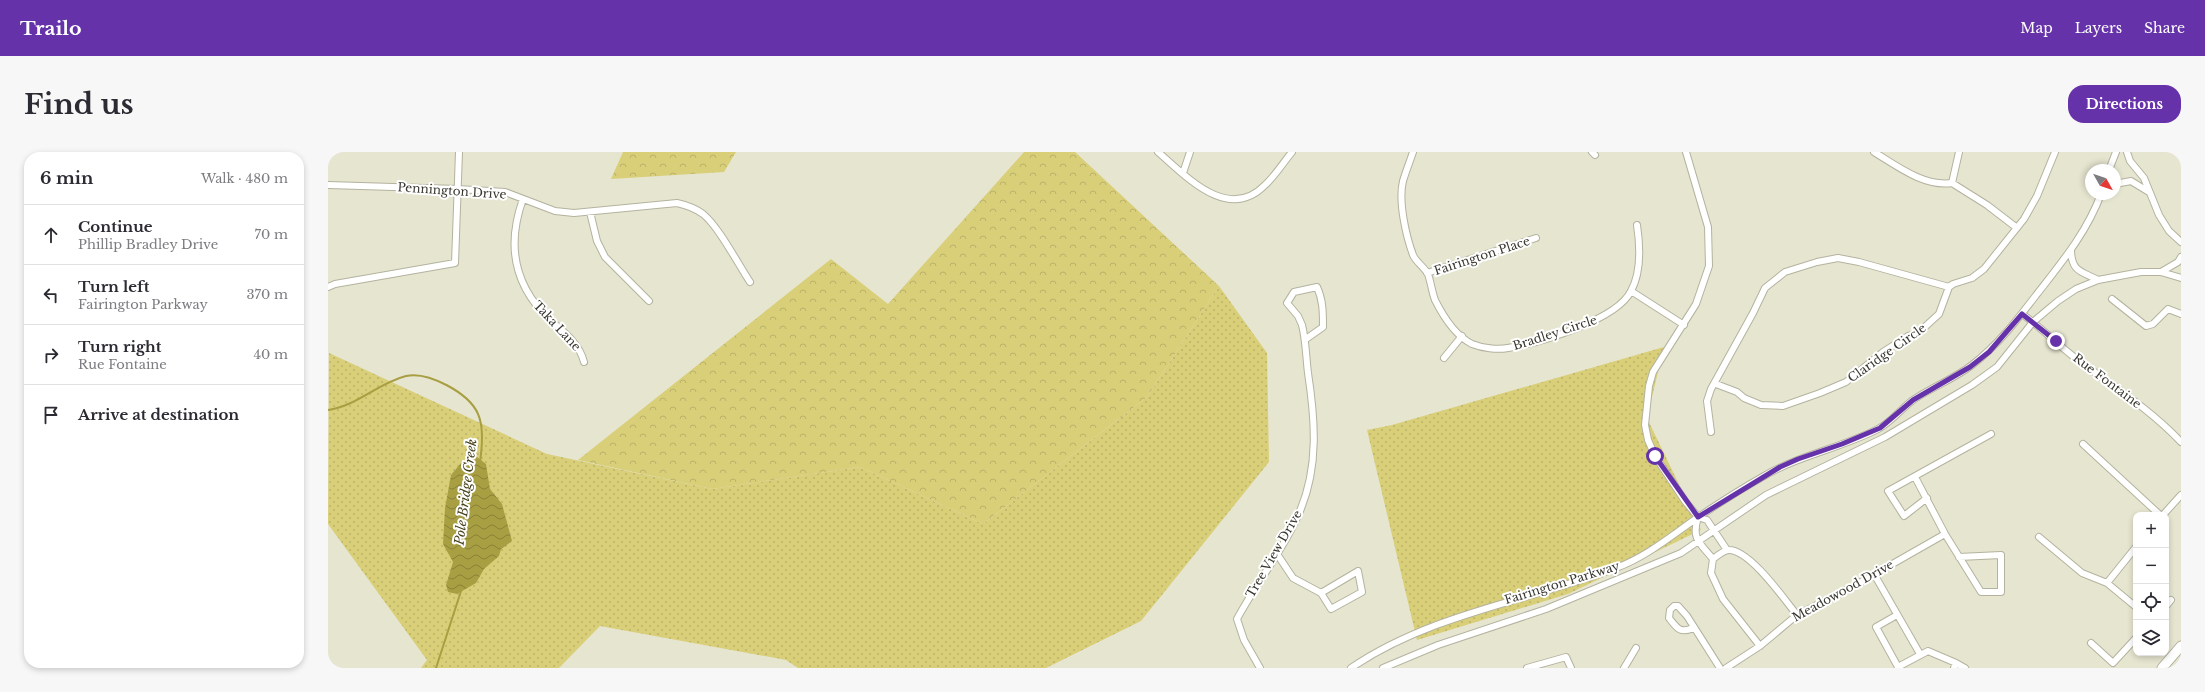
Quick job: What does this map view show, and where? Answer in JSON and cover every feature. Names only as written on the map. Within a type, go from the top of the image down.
[{"type":"street","points":[[328,287],[335,284],[455,263],[460,152]]},
{"type":"street","points":[[1158,152],[1206,192],[1224,199],[1236,199],[1252,195],[1264,186],[1292,152]]},
{"type":"street","points":[[1183,173],[1190,152]]},
{"type":"street","name":"Bradley Circle","points":[[1413,152],[1403,182],[1404,216],[1406,229],[1414,256],[1427,273],[1435,300],[1446,318],[1462,336],[1472,344],[1490,348],[1507,348],[1532,342],[1598,320],[1612,311],[1631,291]]},
{"type":"street","points":[[1686,152],[1708,227],[1710,244],[1709,266],[1705,282],[1696,304],[1653,372],[1649,386],[1645,425],[1648,440],[1655,456],[1698,517],[1707,520],[1727,550]]},
{"type":"street","points":[[1874,152],[1921,178],[1939,185],[1952,183],[1986,205],[2016,228]]},
{"type":"street","points":[[1952,183],[1959,152]]},
{"type":"street","points":[[1712,432],[1707,401],[1711,389],[1716,384],[1765,288],[1785,272],[1817,262],[1838,258],[1949,287],[1972,278],[1984,269],[2016,228],[2037,196],[2055,152]]},
{"type":"street","points":[[2112,164],[2116,152]]},
{"type":"street","points":[[2127,152],[2130,161],[2144,178],[2159,215],[2169,231],[2181,242]]},
{"type":"street","points":[[2121,183],[2131,181],[2149,192]]},
{"type":"street","name":"Pennington Drive","points":[[328,185],[505,192],[555,211],[574,213],[677,203],[689,206],[703,214],[714,226],[750,282]]},
{"type":"street","name":"Taka Lane","points":[[523,199],[516,219],[513,249],[524,286],[535,305],[581,349],[584,362]]},
{"type":"street","name":"Fairington Parkway","points":[[1351,668],[1399,640],[1491,606],[1617,568],[1659,546],[1698,517],[1780,467],[1880,428],[1913,400],[1974,363],[1989,352],[2022,314],[2071,251],[2089,222],[2099,200]]},
{"type":"street","points":[[590,212],[597,241],[605,257],[649,301]]},
{"type":"street","points":[[1637,225],[1638,257],[1631,291],[1684,325]]},
{"type":"street","name":"Fairington Place","points":[[1427,273],[1536,238]]},
{"type":"street","points":[[2071,251],[2071,263],[2074,268],[2098,280]]},
{"type":"street","points":[[2161,272],[2178,262],[2181,257]]},
{"type":"street","name":"Fairington Parkway","points":[[1383,668],[1438,645],[1546,608],[1681,553],[1766,495],[1885,437],[1972,385],[1997,367],[2033,322],[2058,301],[2076,289],[2098,280],[2141,272],[2161,272],[2181,278]]},
{"type":"street","name":"Tree View Drive","points":[[1260,668],[1244,640],[1237,619],[1277,554],[1300,509],[1315,444],[1313,395],[1306,339],[1298,316],[1287,303],[1294,292],[1316,287],[1321,296],[1324,309],[1323,327],[1306,339]]},
{"type":"street","name":"Claridge Circle","points":[[1716,384],[1737,392],[1744,398],[1761,405],[1783,406],[1820,393],[1846,382],[1896,344],[1908,336],[1917,334],[1939,314],[1949,287]]},
{"type":"street","points":[[2112,299],[2146,326],[2153,324],[2168,309],[2181,314]]},
{"type":"street","name":"Rue Fontaine","points":[[2022,314],[2076,359],[2166,425],[2181,442]]},
{"type":"street","points":[[1444,358],[1462,336]]},
{"type":"street","points":[[1927,498],[1904,516],[1888,491],[1992,434]]},
{"type":"street","points":[[2083,444],[2159,512]]},
{"type":"street","points":[[1915,477],[1945,534],[1959,557],[1981,592],[2001,592],[2001,556],[1959,557]]},
{"type":"street","points":[[2165,512],[2181,496]]},
{"type":"street","points":[[1698,517],[1694,530],[1699,542],[1713,559],[1711,573],[1723,599],[1760,646]]},
{"type":"street","name":"Meadowood Drive","points":[[1726,668],[1760,646],[1797,615],[1945,534]]},
{"type":"street","points":[[2039,537],[2082,573],[2107,583],[2133,605]]},
{"type":"street","points":[[2107,583],[2135,548]]},
{"type":"street","points":[[1713,559],[1727,550],[1731,550],[1754,562],[1797,615]]},
{"type":"street","points":[[1277,554],[1293,578],[1321,593],[1331,609],[1362,592],[1358,571],[1321,593]]},
{"type":"street","points":[[1874,574],[1920,654]]},
{"type":"street","points":[[1897,615],[1876,627],[1898,667],[1928,650],[1955,666],[1965,668]]},
{"type":"street","points":[[1693,628],[1720,668]]},
{"type":"street","points":[[2091,643],[2113,663],[2133,641]]},
{"type":"street","points":[[2162,668],[2181,646]]},
{"type":"street","points":[[1624,668],[1636,648]]},
{"type":"street","points":[[1527,668],[1566,657],[1571,668]]},
{"type":"green space","points":[[623,152],[736,152],[724,172],[611,179]]},
{"type":"green space","points":[[1024,152],[1075,152],[1219,286],[1147,397],[983,524],[860,467],[712,489],[578,460],[831,259],[888,304]]},
{"type":"green space","points":[[1219,286],[1267,353],[1269,462],[1141,621],[1046,668],[798,668],[786,660],[600,626],[559,668],[421,668],[427,660],[328,524],[329,353],[547,454],[712,489],[860,467],[983,524],[1147,397]]},
{"type":"green space","points":[[1664,347],[1647,418],[1701,530],[1568,594],[1417,640],[1367,430],[1392,425]]},
{"type":"water","points":[[471,457],[477,457],[486,464],[490,489],[502,504],[512,541],[501,549],[499,556],[484,569],[476,583],[457,594],[448,592],[446,585],[453,562],[443,544],[445,508],[451,475],[461,463]]},
{"type":"waterway","name":"Pole Bridge Creek","points":[[328,410],[339,408],[396,379],[406,376],[415,375],[436,380],[447,385],[466,398],[478,414],[482,431],[480,462]]},
{"type":"waterway","name":"Pole Bridge Creek","points":[[436,668],[461,591]]},
{"type":"route","points":[[1655,456],[1685,501],[1698,517],[1780,467],[1880,428],[1913,400],[1970,367],[1989,352],[2008,332],[2022,314],[2056,341]]}]
